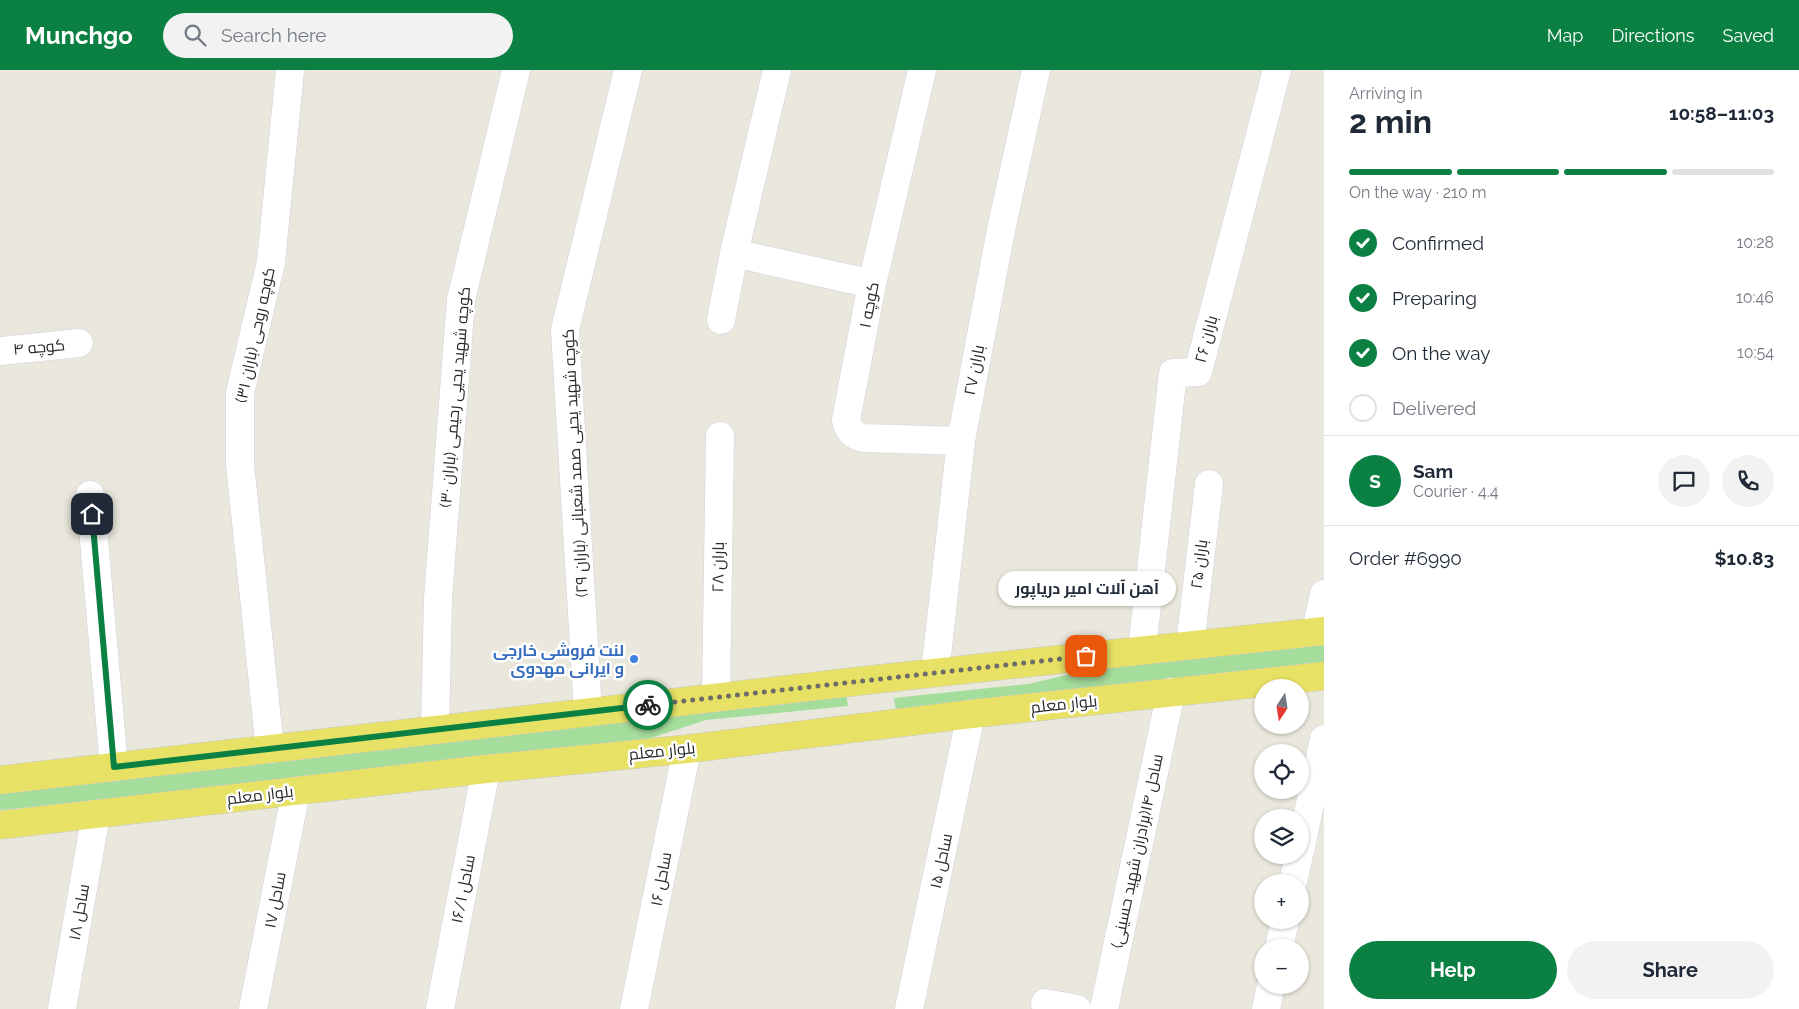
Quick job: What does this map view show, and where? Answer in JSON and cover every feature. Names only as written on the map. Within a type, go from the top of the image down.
[{"type":"main road","points":[[0,780],[588,712],[1320,631]]},
{"type":"main road","name":"بلوار معلم","points":[[0,826],[486,769],[687,749],[972,714],[1324,676]]},
{"type":"street","name":"کوچه روحی (باران ۳۱)","points":[[270,749],[240,464],[240,393],[271,262],[290,70]]},
{"type":"street","name":"کوچه شهید یحیی رحیمی (باران ۳۰)","points":[[435,730],[438,598],[461,300],[516,70]]},
{"type":"street","name":"کوچه شهید یحیی صمد شعبانی (باران ۲۹)","points":[[588,712],[565,330],[628,70]]},
{"type":"street","points":[[721,320],[734,253],[777,70]]},
{"type":"street","name":"کوچه ۱","points":[[922,70],[872,284],[846,420],[849,430],[855,436],[863,438],[961,442]]},
{"type":"street","name":"باران ۲۷","points":[[935,673],[961,442],[1001,230],[1036,70]]},
{"type":"street","name":"باران ۲۶","points":[[1142,650],[1173,373],[1198,372],[1277,70]]},
{"type":"street","points":[[734,253],[872,284]]},
{"type":"street","name":"کوچه ۴","points":[[0,350],[79,343]]},
{"type":"street","name":"باران ۲۸","points":[[716,698],[720,436]]},
{"type":"street","name":"باران ۲۵","points":[[1190,645],[1209,484]]},
{"type":"street","points":[[90,495],[114,767]]},
{"type":"street","points":[[1320,631],[1324,594]]},
{"type":"street","name":"ساحل ۱۴(برادران شهید حسینی)","points":[[1104,1009],[1171,692]]},
{"type":"street","name":"ساحل ۱۵","points":[[910,1009],[972,714]]},
{"type":"street","points":[[1309,809],[1324,739]]},
{"type":"street","name":"ساحل ۱۶","points":[[634,1009],[687,749]]},
{"type":"street","name":"ساحل ۱۶/۱","points":[[440,1009],[486,769]]},
{"type":"street","name":"ساحل ۱۷","points":[[253,1009],[296,791]]},
{"type":"street","name":"ساحل ۱۸","points":[[62,1009],[96,814]]},
{"type":"street","points":[[1266,1009],[1269,994]]},
{"type":"street","points":[[1045,1003],[1077,1009]]},
{"type":"green space","points":[[1324,643],[1324,662],[896,711],[894,698],[1028,684],[1097,668]]},
{"type":"green space","points":[[846,693],[848,706],[706,720],[651,738],[325,777],[0,810],[0,790]]},
{"type":"way so far","points":[[648,705],[1086,656]]},
{"type":"place","name":"آهن آلات امیر دریاپور","points":[[1086,656]]},
{"type":"place","name":"لنت فروشی خارجی و ایرانی مهدوی","points":[[634,659]]},
{"type":"route","points":[[92,514],[114,767],[648,705]]}]
